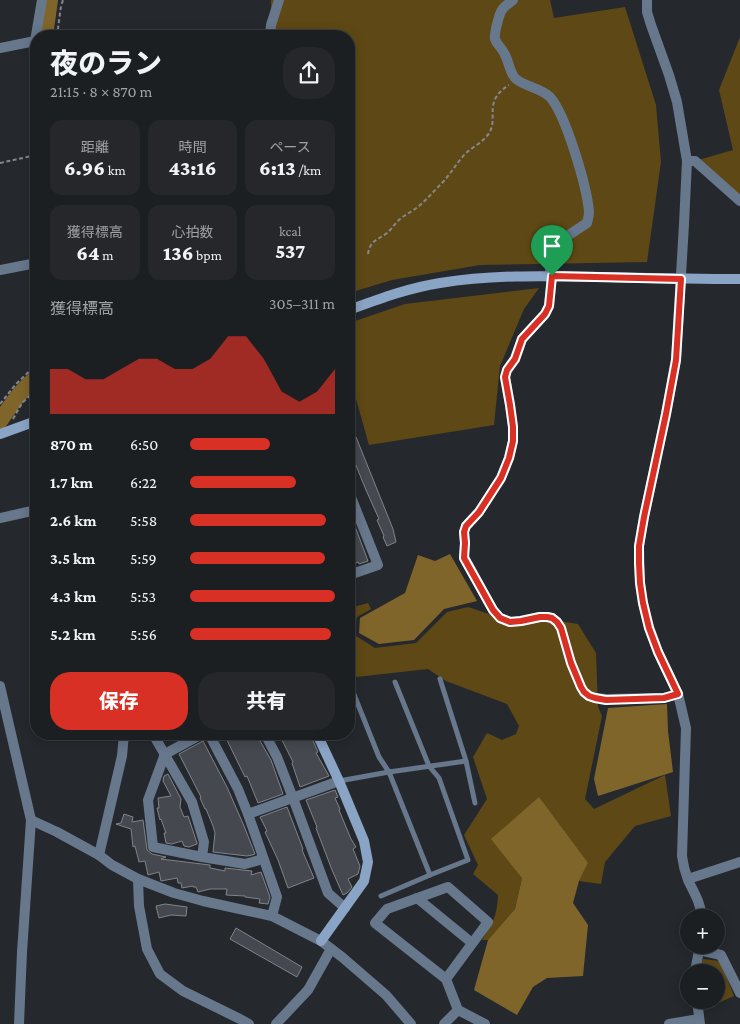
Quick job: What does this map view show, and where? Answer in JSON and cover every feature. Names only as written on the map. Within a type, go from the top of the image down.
[{"type":"street","points":[[38,30],[42,0]]},
{"type":"street","points":[[271,30],[279,0]]},
{"type":"street","points":[[514,0],[502,10],[495,40],[505,53],[513,76],[549,96],[554,103],[568,133],[585,189],[589,214],[587,223],[555,244],[551,254],[550,271],[552,276],[549,306],[545,314],[522,339],[515,359],[507,370],[505,377],[513,427],[513,441],[501,478],[479,512],[466,526],[464,532],[464,558],[493,610],[500,618],[510,622],[547,617],[557,622],[561,628],[571,663],[581,687],[589,696],[606,700],[655,699],[678,694]]},
{"type":"street","points":[[647,0],[649,19],[670,75],[677,102],[687,161],[676,360],[639,546],[640,583],[649,628],[678,694],[686,728],[682,856],[688,879],[698,898],[700,909]]},
{"type":"street","points":[[0,48],[30,42]]},
{"type":"street","points":[[687,161],[695,160],[740,201]]},
{"type":"street","points":[[0,270],[30,264]]},
{"type":"street","points":[[355,308],[398,293],[440,283],[496,278],[552,276],[740,279]]},
{"type":"street","points":[[1,434],[30,423]]},
{"type":"street","points":[[355,507],[378,565],[355,573]]},
{"type":"street","points":[[0,518],[30,511]]},
{"type":"street","points":[[0,688],[31,820],[19,1024]]},
{"type":"street","points":[[98,855],[122,756],[123,740]]},
{"type":"street","points":[[157,740],[192,802],[204,842],[202,857]]},
{"type":"street","points":[[191,740],[165,754],[148,800],[153,847],[245,864],[263,858]]},
{"type":"street","points":[[212,740],[238,789],[277,897],[272,916]]},
{"type":"street","points":[[268,740],[294,798],[328,893],[345,908]]},
{"type":"street","points":[[320,740],[364,841],[368,862],[364,881],[321,941]]},
{"type":"street","points":[[248,814],[339,781]]},
{"type":"street","points":[[31,820],[57,832],[138,879],[203,902],[272,916],[321,941],[386,994],[411,1024]]},
{"type":"street","points":[[688,879],[739,865]]},
{"type":"street","points":[[138,879],[139,906],[147,949],[160,974],[183,991],[249,1024]]},
{"type":"street","points":[[446,978],[488,922],[448,888],[387,909],[375,923],[446,978],[458,1010],[485,1024]]},
{"type":"street","points":[[417,898],[472,943]]},
{"type":"street","points":[[276,1024],[308,990],[331,949]]},
{"type":"street","points":[[718,954],[721,955],[740,992]]},
{"type":"street","points":[[444,1024],[458,1010]]},
{"type":"street","points":[[669,1024],[700,1021]]},
{"type":"lane","points":[[440,680],[466,761],[475,803]]},
{"type":"lane","points":[[381,896],[468,860],[439,778],[429,766],[395,682]]},
{"type":"lane","points":[[355,696],[430,875]]},
{"type":"lane","points":[[339,781],[466,761]]},
{"type":"path","points":[[58,30],[63,0]]},
{"type":"path","points":[[368,254],[369,248],[374,241],[387,233],[399,220],[419,206],[443,182],[470,149],[487,136],[491,130],[494,98],[511,84],[515,78]]},
{"type":"path","points":[[0,162],[30,156]]},
{"type":"path","points":[[0,404],[30,371]]},
{"type":"shaded area","points":[[271,0],[550,0],[554,18],[625,7],[656,105],[661,162],[647,262],[480,265],[392,280],[355,291],[355,30],[270,30]]},
{"type":"shaded area","points":[[740,37],[740,201],[695,161],[733,150],[719,90]]},
{"type":"shaded area","points":[[539,288],[524,309],[500,366],[494,425],[369,445],[355,395],[355,321],[405,304]]},
{"type":"shaded area","points":[[450,554],[477,601],[444,609],[414,640],[379,644],[359,633],[360,618],[405,593],[418,555],[435,561]]},
{"type":"shaded area","points":[[368,603],[371,609],[357,617],[355,626],[355,606]]},
{"type":"shaded area","points":[[468,607],[511,624],[547,619],[578,624],[596,653],[598,707],[602,716],[585,799],[594,809],[665,775],[671,816],[635,826],[605,862],[601,884],[579,881],[588,863],[522,878],[515,909],[488,940],[482,940],[494,919],[498,895],[473,874],[478,865],[464,835],[487,799],[473,757],[487,733],[502,740],[516,734],[519,726],[507,704],[446,681],[428,669],[356,677],[355,635],[375,648],[416,643],[447,612]]},
{"type":"shaded area","points":[[667,704],[673,772],[598,796],[594,779],[608,708]]},
{"type":"shaded area","points":[[539,797],[588,863],[579,881],[573,903],[588,925],[583,976],[547,978],[533,987],[517,1015],[474,990],[488,940],[515,909],[522,878],[491,839]]},
{"type":"shaded area","points":[[703,959],[720,961],[721,964],[701,964]]},
{"type":"shaded area","points":[[725,974],[734,996],[725,1000]]},
{"type":"building","points":[[355,437],[393,529],[396,542],[387,546],[377,520],[379,519],[355,463]]},
{"type":"building","points":[[355,526],[368,561],[359,564],[358,562],[355,563]]},
{"type":"building","points":[[227,740],[259,740],[271,760],[283,794],[258,803],[247,776],[245,777]]},
{"type":"building","points":[[282,740],[313,740],[318,752],[316,753],[329,776],[300,787],[293,762]]},
{"type":"building","points":[[203,741],[227,787],[255,854],[247,856],[213,852],[215,833],[213,826],[201,797],[179,754]]},
{"type":"building","points":[[168,774],[181,799],[180,807],[184,817],[188,816],[197,843],[189,847],[184,846],[182,841],[172,844],[166,843],[164,833],[166,833],[157,808],[159,808],[158,798],[171,796],[163,781],[164,776]]},
{"type":"building","points":[[335,790],[338,797],[335,798],[356,847],[353,849],[360,866],[358,874],[348,879],[352,887],[343,895],[306,800]]},
{"type":"building","points":[[287,807],[314,878],[288,888],[260,817]]},
{"type":"building","points":[[124,814],[133,817],[132,822],[143,820],[147,850],[152,854],[166,857],[161,859],[210,865],[210,868],[225,871],[225,868],[252,871],[251,875],[261,872],[270,897],[268,904],[259,903],[260,899],[226,895],[227,889],[210,889],[198,892],[196,887],[193,886],[182,888],[177,878],[161,881],[159,872],[148,875],[145,861],[139,862],[135,846],[133,847],[131,829],[116,824],[121,823]]},
{"type":"building","points":[[165,904],[187,907],[186,916],[171,915],[159,918],[156,906]]},
{"type":"building","points":[[236,928],[302,967],[297,977],[230,939]]},
{"type":"waterway","points":[[46,30],[50,0]]},
{"type":"waterway","points":[[0,421],[30,384]]},
{"type":"route","points":[[552,276],[681,279],[676,360],[639,546],[640,583],[649,628],[678,694],[664,698],[606,700],[589,696],[581,687],[571,663],[561,628],[557,622],[547,617],[510,622],[500,618],[493,610],[464,558],[464,532],[466,526],[479,512],[501,478],[513,441],[513,427],[505,377],[507,370],[515,359],[522,339],[545,314],[549,306],[552,276]]}]
